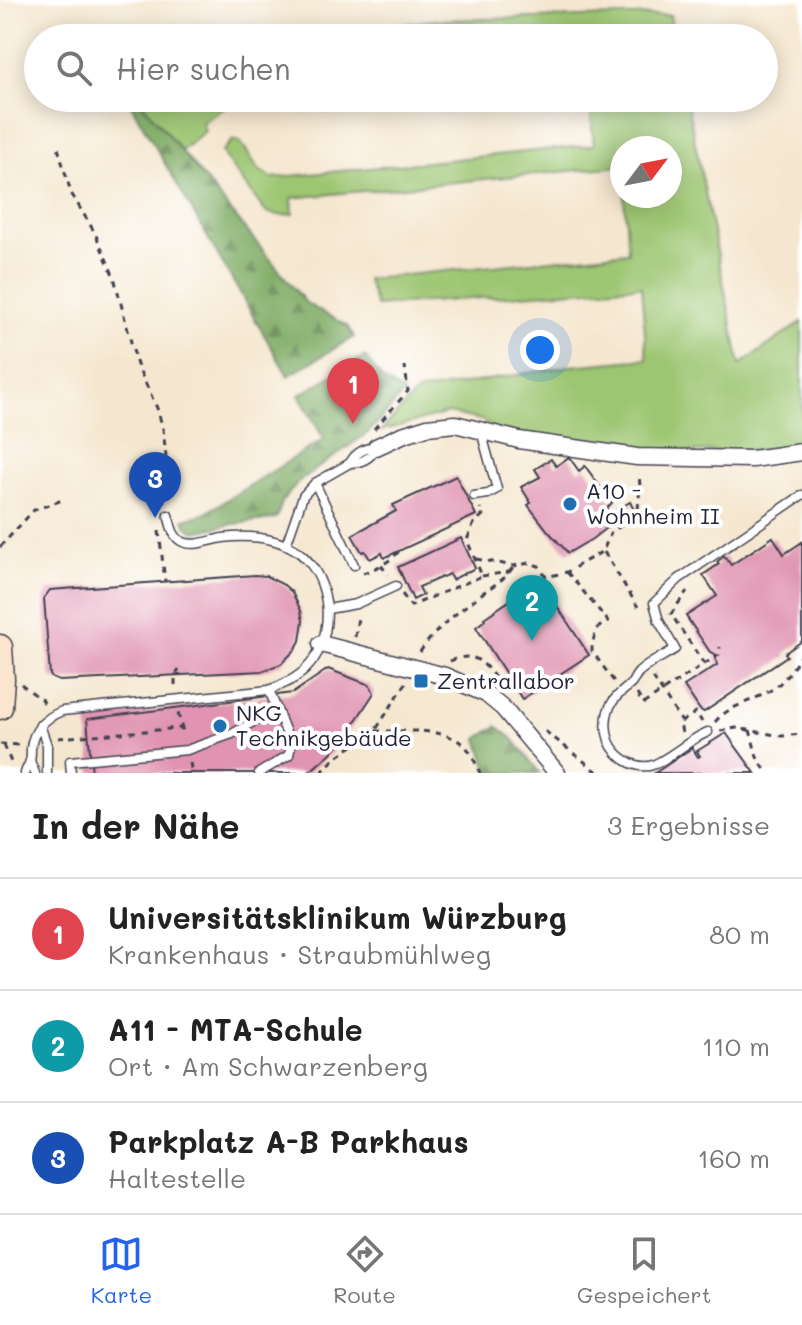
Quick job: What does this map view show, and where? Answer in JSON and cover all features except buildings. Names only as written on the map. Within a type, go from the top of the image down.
[{"type":"street","points":[[373,441],[427,427],[455,424],[519,440],[637,457],[752,459],[802,452]]},
{"type":"street","points":[[321,644],[445,676],[486,694],[503,708],[557,773]]},
{"type":"street","points":[[0,647],[0,707]]},
{"type":"lane","points":[[474,496],[497,489],[481,430]]},
{"type":"lane","points":[[286,545],[303,496],[315,483],[350,463],[360,463],[374,454],[373,441]]},
{"type":"lane","points":[[315,483],[354,565]]},
{"type":"lane","points":[[708,732],[649,766],[625,760],[614,750],[606,727],[613,701],[638,673],[675,649],[659,621],[654,603],[679,579],[802,495]]},
{"type":"lane","points":[[35,773],[24,769],[33,737],[46,719],[62,711],[269,690],[289,682],[314,659],[326,627],[328,609],[313,569],[296,550],[251,537],[188,544],[177,538],[168,515]]},
{"type":"lane","points":[[328,609],[356,604],[396,586]]},
{"type":"lane","points":[[259,773],[289,755],[291,745],[269,690]]},
{"type":"lane","points":[[71,773],[70,761],[187,750],[232,734],[276,709]]},
{"type":"lane","points":[[40,725],[47,745],[47,773]]},
{"type":"path","points":[[58,148],[71,193],[95,233],[114,277],[134,354],[157,408],[166,456],[162,494],[168,515]]},
{"type":"path","points":[[373,441],[408,391],[405,366]]},
{"type":"path","points":[[638,509],[640,487]]},
{"type":"path","points":[[474,496],[483,515],[474,523],[467,540],[482,576]]},
{"type":"path","points":[[0,547],[34,510],[65,499]]},
{"type":"path","points":[[476,559],[514,566],[529,563],[539,566],[546,577],[567,572],[603,551],[611,532],[640,514]]},
{"type":"path","points":[[161,545],[165,581]]},
{"type":"path","points":[[390,577],[381,565],[397,555],[401,548]]},
{"type":"path","points":[[603,551],[638,607]]},
{"type":"path","points":[[321,773],[335,758],[375,731],[415,668],[415,657],[424,645],[452,617],[503,580],[514,566]]},
{"type":"path","points":[[411,606],[482,576],[509,572]]},
{"type":"path","points":[[567,572],[608,621],[596,629],[592,651],[622,693]]},
{"type":"path","points":[[357,630],[359,621]]},
{"type":"path","points":[[704,664],[719,655],[720,647]]},
{"type":"path","points":[[801,655],[802,662]]},
{"type":"path","points":[[708,732],[718,718],[780,684],[801,655]]},
{"type":"path","points":[[646,668],[681,722],[696,712]]},
{"type":"path","points":[[179,670],[175,676],[175,699],[192,773]]},
{"type":"path","points":[[20,683],[42,700]]},
{"type":"path","points":[[54,738],[182,728]]},
{"type":"path","points":[[708,732],[736,728],[782,736],[802,734]]},
{"type":"path","points":[[750,730],[757,757],[767,773]]},
{"type":"path","points":[[375,731],[425,731],[453,738],[467,747],[480,773]]},
{"type":"path","points":[[544,731],[599,773]]},
{"type":"path","points":[[2,744],[24,769]]},
{"type":"path","points":[[2,744],[19,744]]},
{"type":"green space","points":[[670,15],[672,24],[404,24],[433,20]]},
{"type":"green space","points":[[135,112],[149,112],[306,303],[347,326],[354,337],[288,376]]},
{"type":"green space","points":[[149,112],[217,112],[202,123],[205,131],[181,151]]},
{"type":"green space","points":[[590,112],[689,112],[740,365],[802,322],[802,445],[755,451],[651,452],[497,430],[481,420],[448,413],[381,431],[417,392],[570,366],[647,359],[641,286],[376,306],[367,279],[628,252],[625,208],[682,208],[682,136],[610,136],[610,167],[292,198],[293,214],[282,215],[265,211],[222,151],[236,140],[259,170],[272,178],[594,145]]},
{"type":"green space","points":[[365,356],[383,380],[404,393],[369,432],[298,482],[282,502],[277,517],[195,532],[187,527],[184,519],[204,514],[324,439],[299,395]]},
{"type":"green space","points":[[497,726],[512,738],[540,773],[489,773],[478,739]]},
{"type":"place","name":"Universitätsklinikum Würzburg","points":[[353,424]]},
{"type":"place","name":"A10 - Wohnheim II","points":[[570,504]]},
{"type":"place","name":"Parkplatz A-B Parkhaus","points":[[155,518]]},
{"type":"place","name":"A11 - MTA-Schule","points":[[532,641]]},
{"type":"place","name":"Zentrallabor","points":[[421,681]]},
{"type":"place","name":"NKG Technikgebäude","points":[[220,726]]}]
